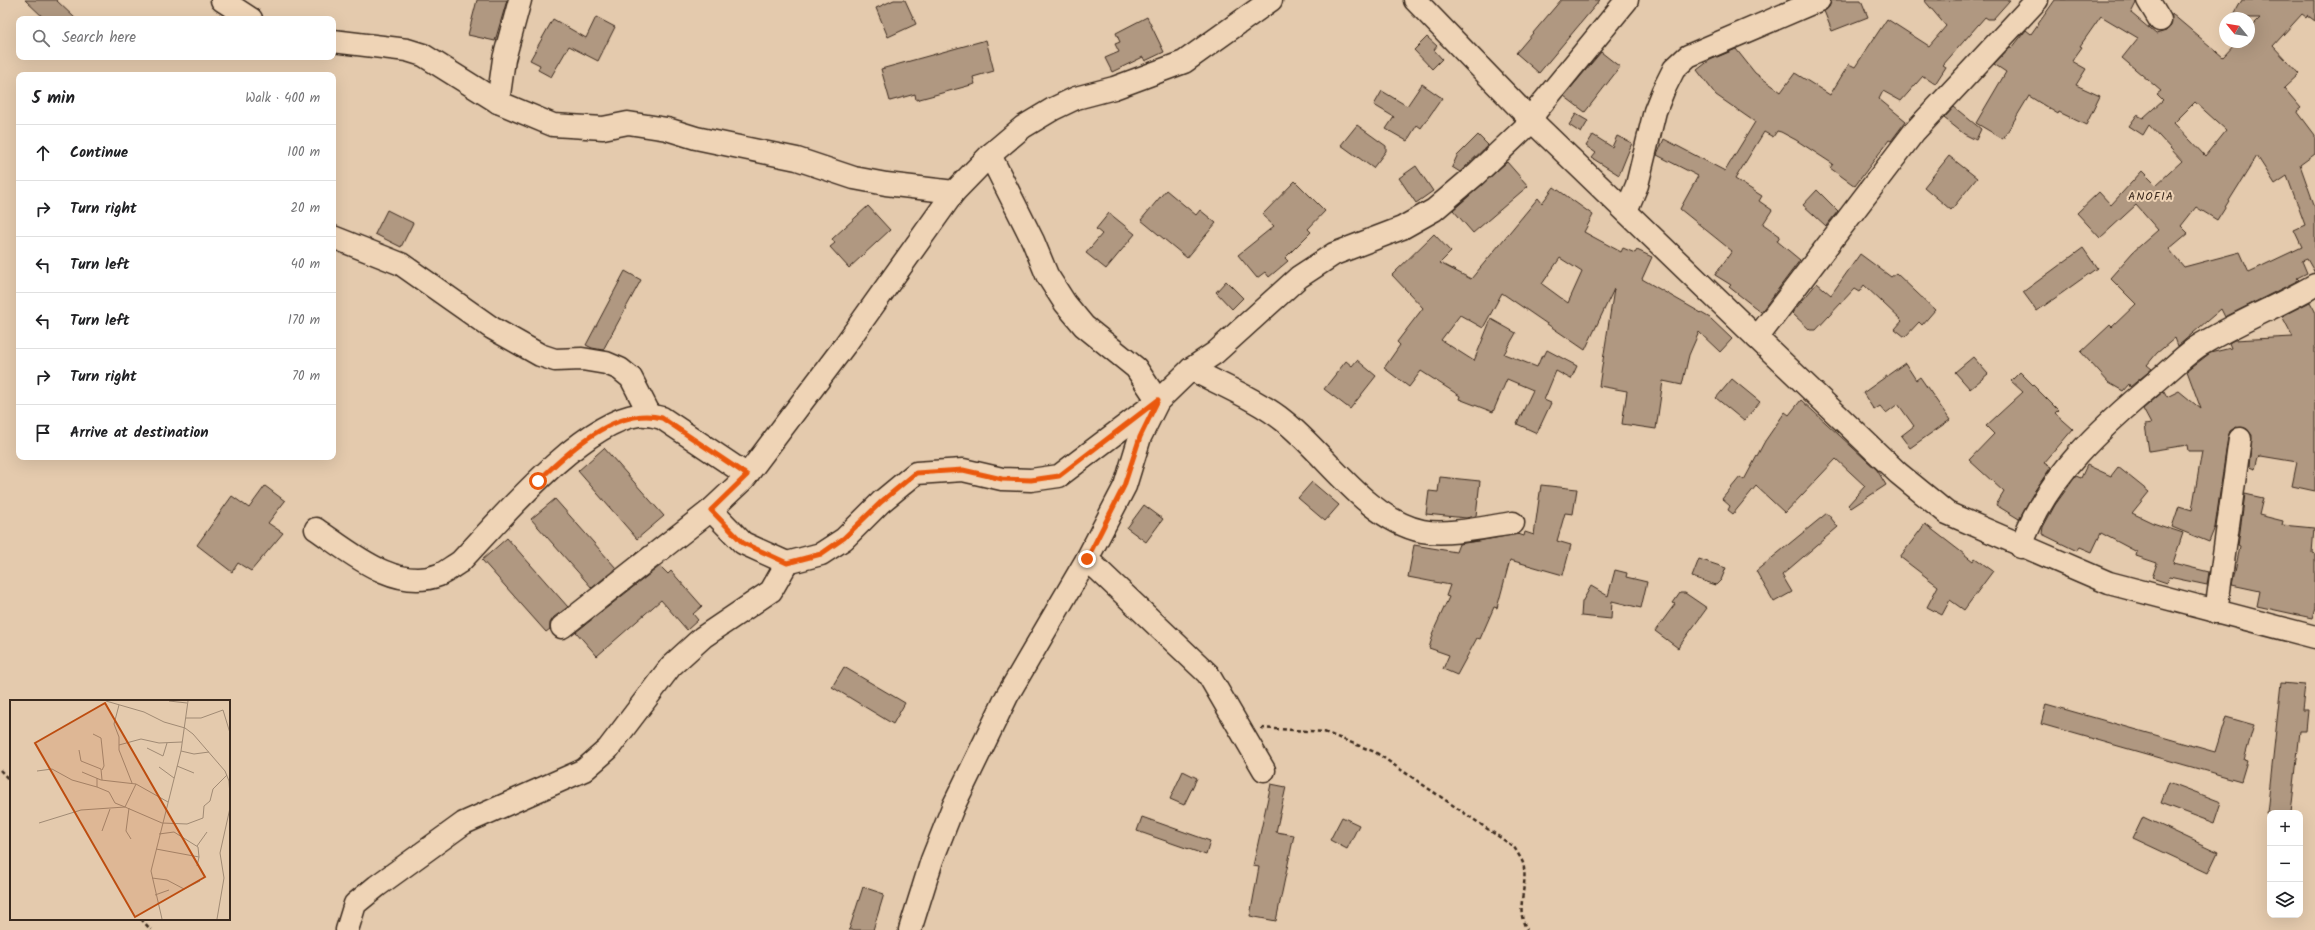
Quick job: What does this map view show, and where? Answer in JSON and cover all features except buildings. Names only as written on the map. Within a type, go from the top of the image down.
[{"type":"street","points":[[222,0],[246,16]]},
{"type":"street","points":[[498,102],[504,60],[520,0]]},
{"type":"street","points":[[562,627],[711,510],[747,475],[845,345],[954,192],[990,154],[1024,127],[1053,109],[1076,98],[1114,88],[1184,62],[1271,0]]},
{"type":"street","points":[[1415,0],[1532,121],[1757,338],[1898,473],[1947,513],[2109,583],[2315,637]]},
{"type":"street","points":[[711,510],[743,543],[787,563],[821,554],[844,538],[881,502],[916,473],[963,470],[1002,479],[1031,480],[1059,476],[1158,400],[1191,368],[1215,353],[1299,277],[1334,254],[1402,228],[1434,210],[1474,176],[1532,121],[1536,111],[1627,0]]},
{"type":"street","points":[[1626,211],[1637,185],[1655,111],[1674,69],[1688,56],[1819,0]]},
{"type":"street","points":[[1757,338],[1914,132],[2037,0]]},
{"type":"street","points":[[2148,0],[2160,20]]},
{"type":"street","points":[[336,41],[407,50],[423,55],[498,102],[553,125],[603,128],[628,123],[667,129],[696,138],[797,159],[854,178],[886,184],[954,192]]},
{"type":"street","points":[[990,154],[1033,241],[1047,275],[1065,303],[1084,326],[1136,368],[1158,400]]},
{"type":"street","points":[[336,238],[401,264],[492,328],[540,355],[555,360],[582,359],[606,363],[620,369],[630,378],[650,415]]},
{"type":"street","points":[[2021,546],[2027,528],[2054,484],[2076,456],[2132,402],[2197,348],[2315,285]]},
{"type":"street","points":[[1191,368],[1284,421],[1350,486],[1383,512],[1403,523],[1422,531],[1438,532],[1513,524]]},
{"type":"street","points":[[910,930],[932,860],[953,807],[1007,696],[1087,559],[1124,486],[1140,437],[1158,400]]},
{"type":"street","points":[[316,529],[374,568],[395,575],[418,578],[438,575],[460,562],[570,450],[613,423],[638,415],[650,415],[662,418],[747,475]]},
{"type":"street","points":[[2216,612],[2240,439]]},
{"type":"street","points":[[1087,559],[1208,674],[1264,770]]},
{"type":"street","points":[[347,930],[355,904],[377,886],[464,823],[584,770],[608,749],[671,666],[703,637],[770,591],[787,563]]},
{"type":"path","points":[[1239,726],[1324,732],[1375,752],[1514,847],[1523,863],[1524,880],[1520,904],[1522,921],[1527,930]]},
{"type":"path","points":[[0,770],[10,781]]},
{"type":"path","points":[[142,920],[151,930]]},
{"type":"district","name":"ANOFIA","points":[[2151,196]]},
{"type":"route","points":[[538,481],[570,450],[613,423],[638,415],[650,415],[662,418],[747,475],[711,510],[743,543],[787,563],[821,554],[844,538],[881,502],[916,473],[963,470],[1002,479],[1031,480],[1059,476],[1158,400],[1140,437],[1124,486],[1087,559]]}]
